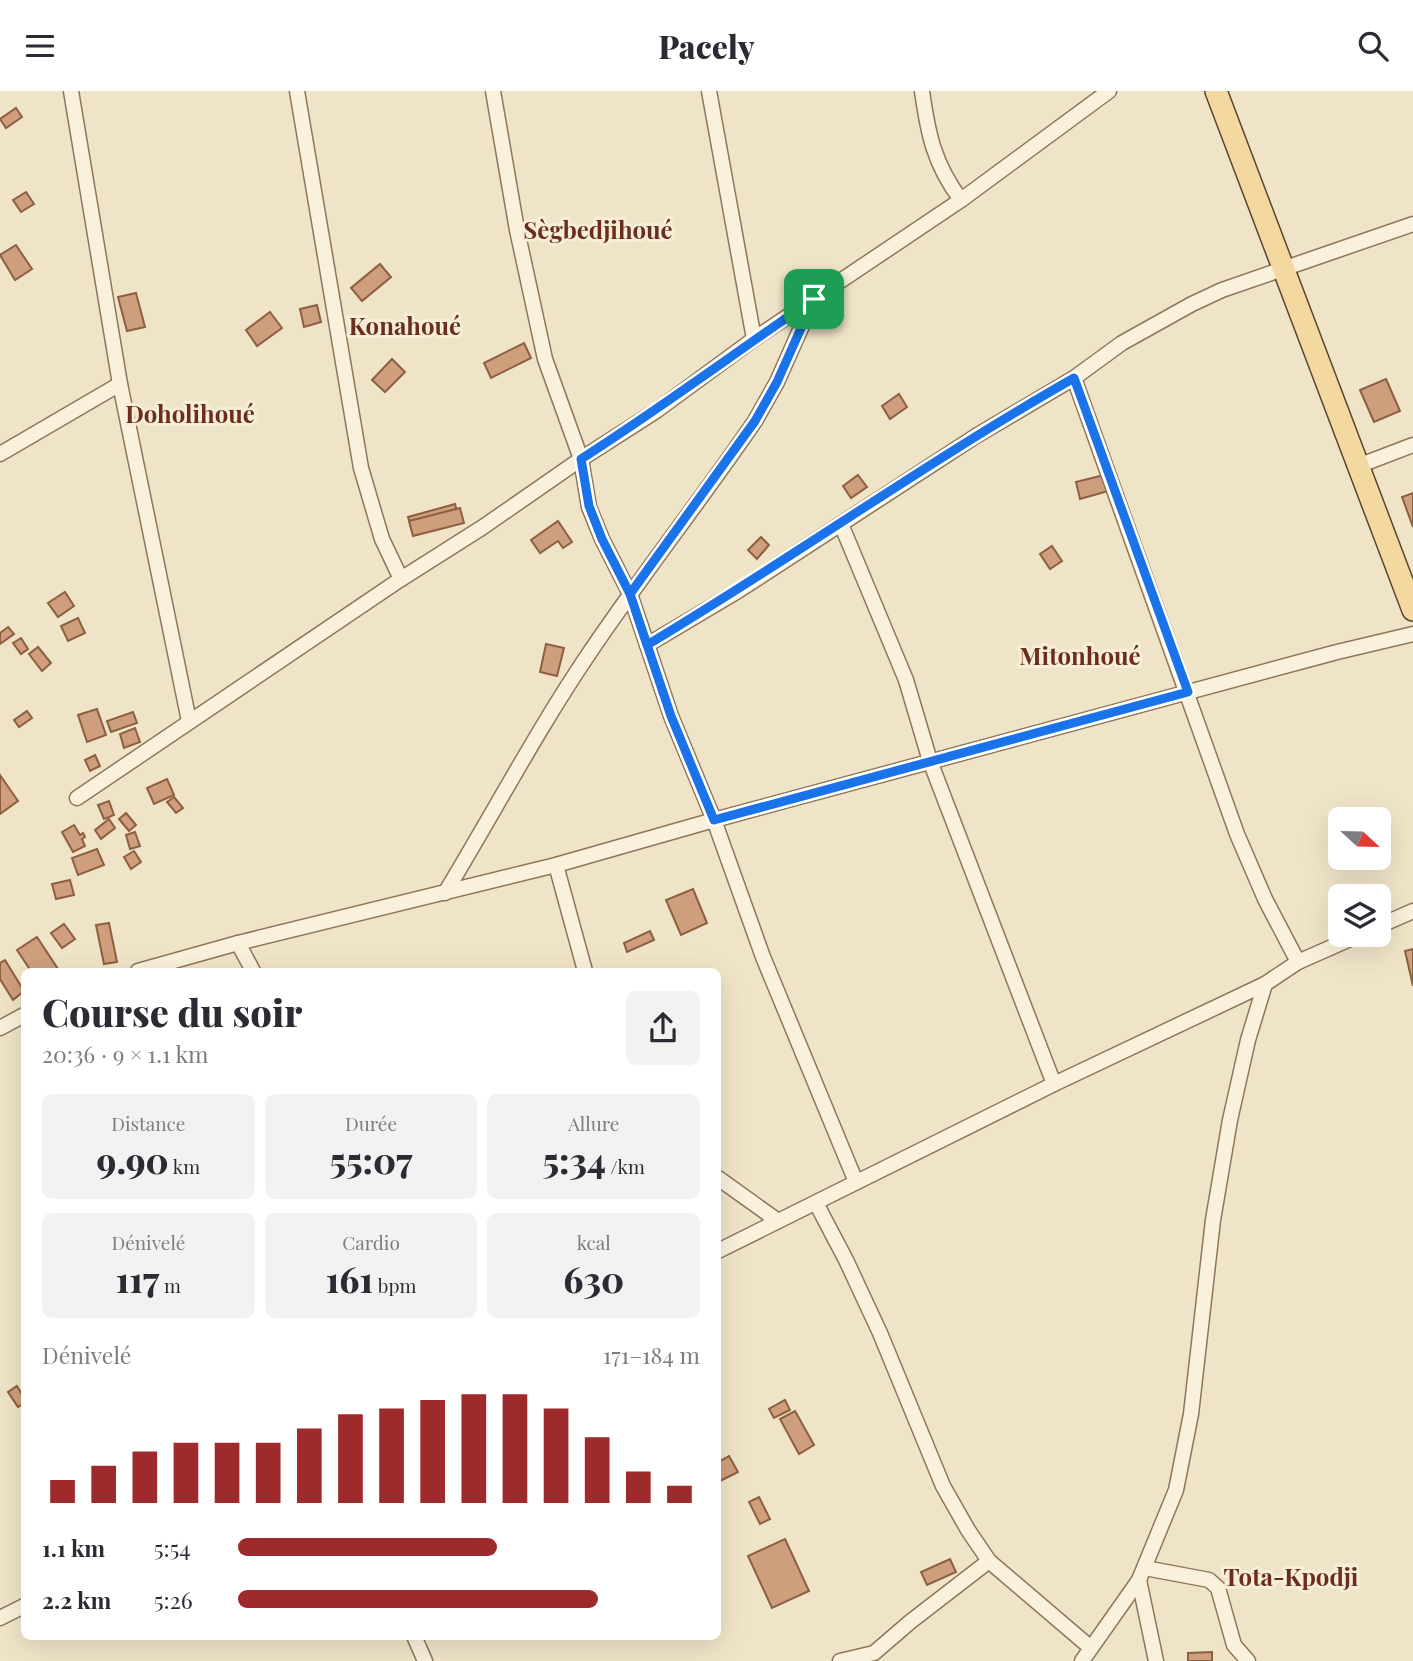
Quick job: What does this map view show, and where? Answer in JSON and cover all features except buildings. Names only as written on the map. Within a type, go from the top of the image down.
[{"type":"main road","points":[[1216,91],[1413,610]]},
{"type":"street","points":[[71,91],[121,384],[189,722]]},
{"type":"street","points":[[297,91],[361,468],[382,539],[401,579]]},
{"type":"street","points":[[493,91],[517,230],[545,359],[581,459],[589,506],[602,539],[630,594],[671,716],[714,820],[768,968],[856,1182]]},
{"type":"street","points":[[709,91],[754,339]]},
{"type":"street","points":[[922,91],[928,134],[937,164],[961,200]]},
{"type":"street","points":[[78,798],[401,579],[656,411],[754,339],[961,200],[1109,91]]},
{"type":"street","points":[[647,645],[738,591],[976,436],[1074,378],[1122,343],[1192,304],[1223,290],[1413,224]]},
{"type":"street","points":[[445,893],[526,753],[588,655],[755,421],[777,382],[814,299]]},
{"type":"street","points":[[1074,378],[1237,834],[1265,899],[1298,962]]},
{"type":"street","points":[[0,454],[121,384]]},
{"type":"street","points":[[1358,466],[1413,445]]},
{"type":"street","points":[[841,524],[906,680],[930,761],[1054,1084]]},
{"type":"street","points":[[149,968],[238,943],[556,865],[930,761],[1413,634]]},
{"type":"street","points":[[556,865],[584,968]]},
{"type":"street","points":[[1391,921],[1413,911]]},
{"type":"street","points":[[238,943],[251,968]]},
{"type":"street","points":[[721,1250],[1054,1084],[1265,984],[1298,962],[1332,947]]},
{"type":"street","points":[[1082,1661],[1142,1574],[1176,1490],[1187,1440],[1213,1220],[1230,1120],[1248,1040],[1265,984]]},
{"type":"street","points":[[0,1028],[21,1017]]},
{"type":"street","points":[[721,1180],[778,1221]]},
{"type":"street","points":[[816,1203],[880,1333],[943,1486],[989,1561],[1091,1648]]},
{"type":"street","points":[[840,1661],[875,1657],[909,1622],[989,1561]]},
{"type":"street","points":[[1142,1574],[1156,1661]]},
{"type":"street","points":[[1142,1574],[1199,1578],[1209,1580],[1219,1588],[1234,1645],[1248,1661]]},
{"type":"street","points":[[0,1618],[21,1608]]},
{"type":"street","points":[[416,1640],[425,1661]]},
{"type":"district","name":"Sègbedjihoué","points":[[598,229]]},
{"type":"district","name":"Konahoué","points":[[405,325]]},
{"type":"district","name":"Doholihoué","points":[[190,413]]},
{"type":"district","name":"Mitonhoué","points":[[1080,655]]},
{"type":"district","name":"Tota-Kpodji","points":[[1291,1576]]},
{"type":"route","points":[[814,299],[656,411],[581,459],[589,506],[602,539],[630,594],[671,716],[714,820],[1188,692],[1074,378],[976,436],[738,591],[647,645],[630,594],[755,421],[777,382],[814,299]]}]
